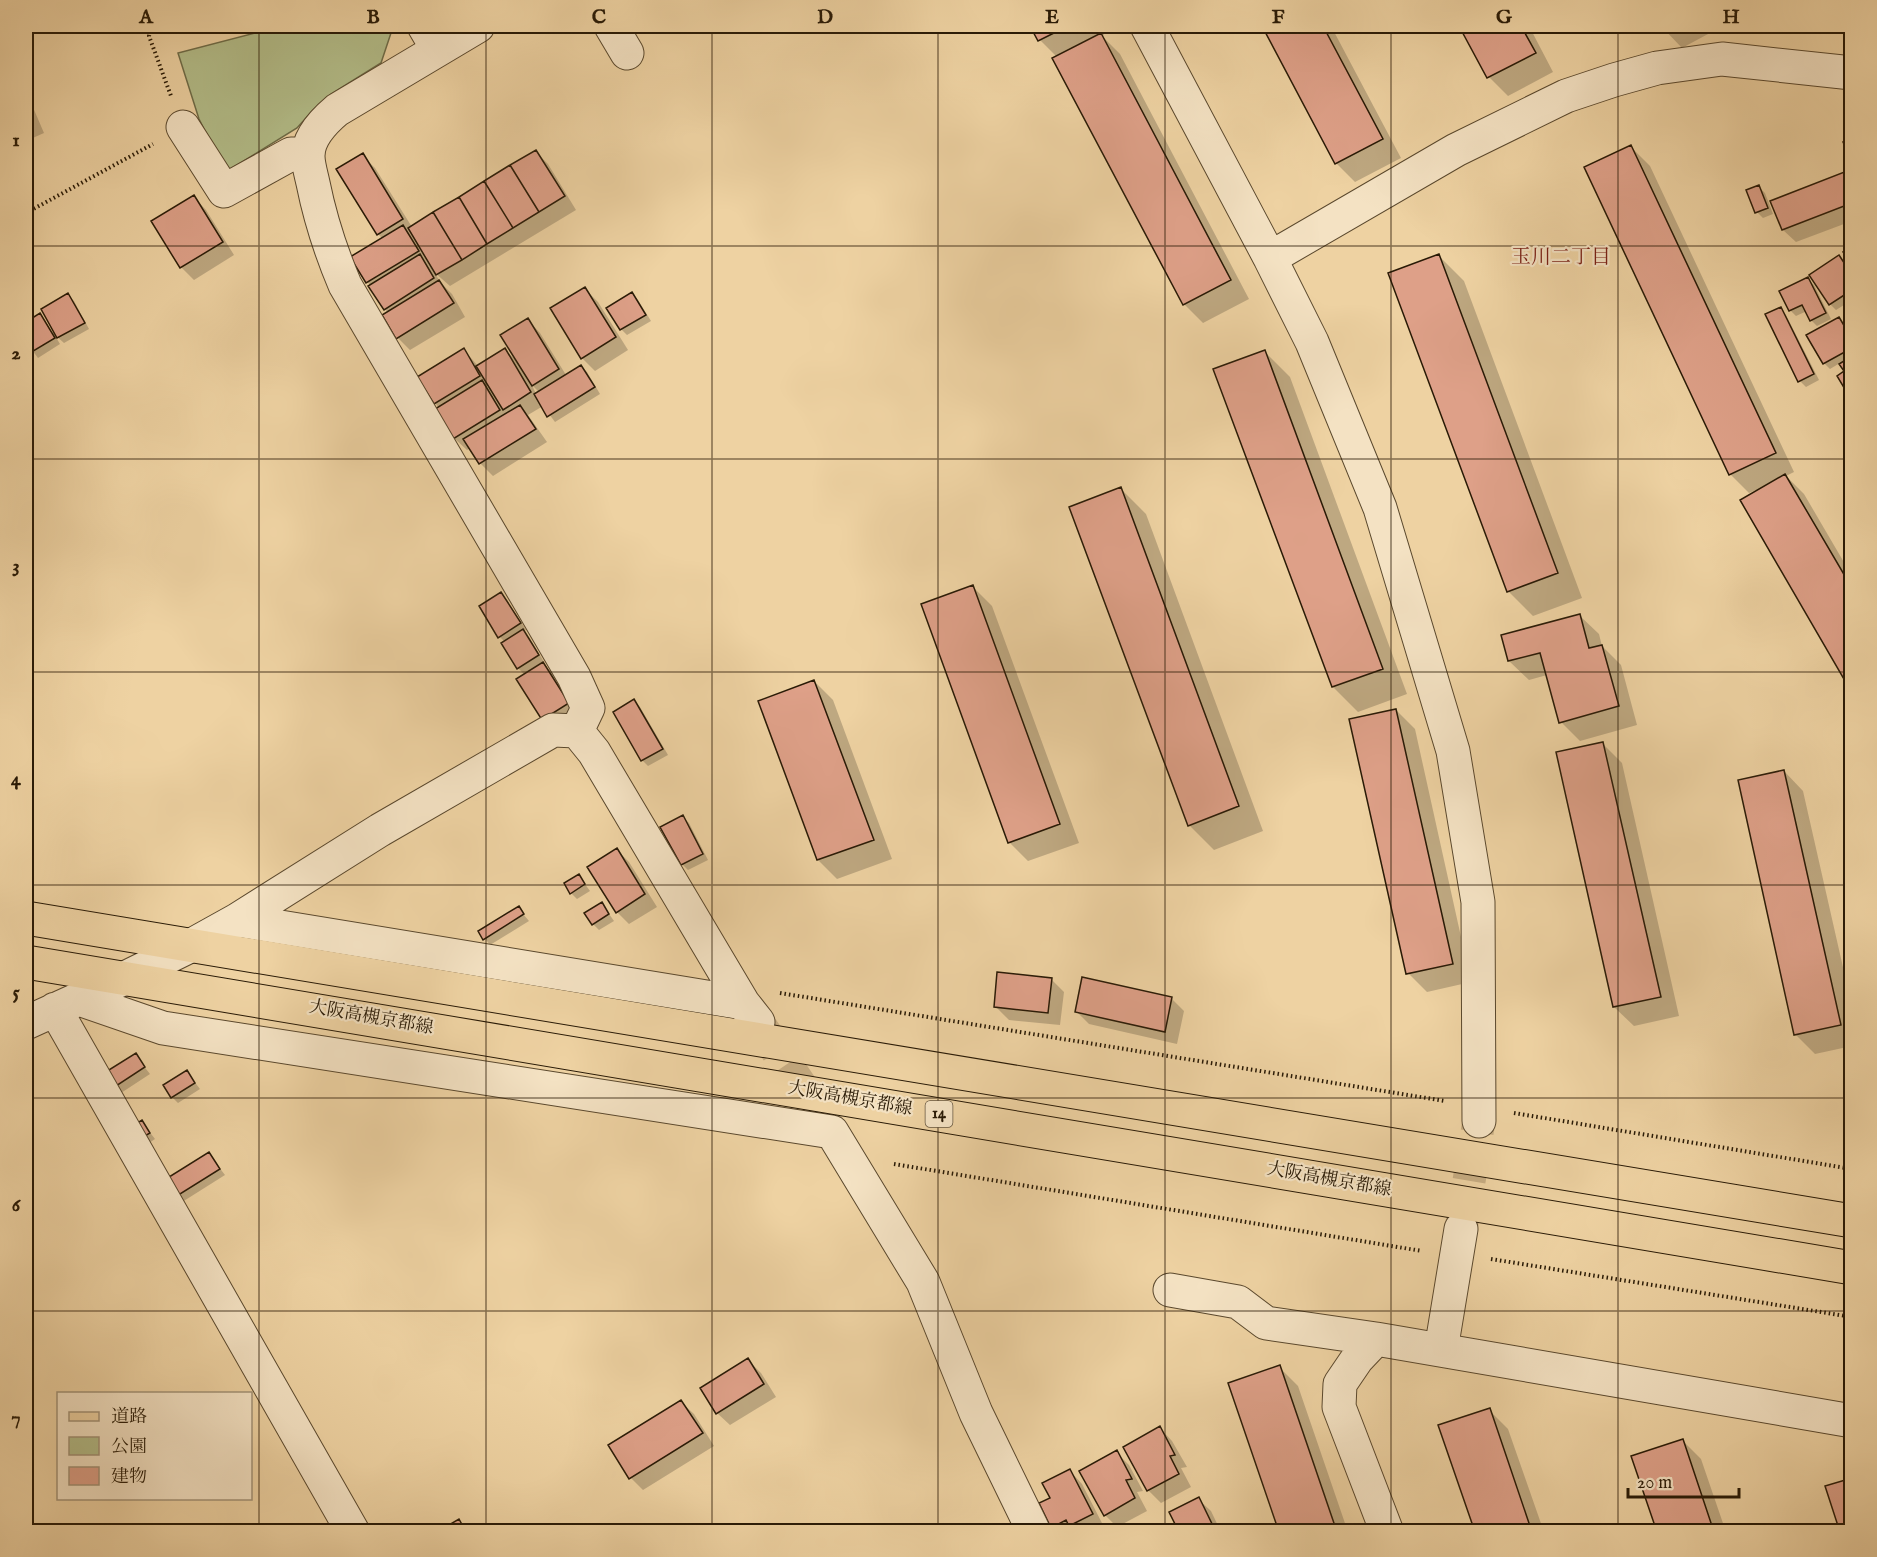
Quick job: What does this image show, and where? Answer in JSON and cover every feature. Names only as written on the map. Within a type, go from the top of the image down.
[{"type":"main road","points":[[26,918],[1851,1221]]},
{"type":"main road","name":"大阪高槻京都線","points":[[26,962],[127,977],[1851,1268]]},
{"type":"street","points":[[478,26],[431,38],[327,118],[315,135],[308,154],[322,221],[345,285],[574,677],[588,708],[577,731]]},
{"type":"street","points":[[1146,26],[1270,258],[1312,342],[1380,507],[1453,751],[1478,902],[1479,1114]]},
{"type":"street","points":[[1270,258],[1456,150],[1566,96],[1657,68],[1722,59],[1851,73]]},
{"type":"street","points":[[183,127],[224,191],[291,154],[308,154]]},
{"type":"street","points":[[26,1023],[127,977],[237,920],[380,830],[553,730],[577,731],[594,752],[750,1013]]},
{"type":"street","points":[[237,920],[750,1013]]},
{"type":"street","points":[[67,1004],[353,1532]]},
{"type":"street","points":[[67,1004],[163,1028],[832,1132],[923,1282],[976,1413],[1034,1532]]},
{"type":"street","points":[[1441,1350],[1459,1241]]},
{"type":"street","points":[[1170,1290],[1239,1302],[1266,1323],[1376,1339],[1851,1421]]},
{"type":"street","points":[[1376,1339],[1357,1359],[1340,1384],[1340,1407],[1387,1532]]},
{"type":"path","points":[[26,213],[183,127],[149,36],[151,26]]},
{"type":"path","points":[[750,1013],[771,991],[1479,1114],[1851,1169]]},
{"type":"path","points":[[1459,1241],[1851,1317]]},
{"type":"green space","points":[[282,26],[390,26],[391,33],[381,63],[331,94],[297,128],[226,172],[199,119],[178,53]]},
{"type":"building","points":[[1030,26],[1068,26],[1038,41]]},
{"type":"building","points":[[1262,26],[1323,26],[1383,139],[1335,164]]},
{"type":"building","points":[[1459,26],[1521,26],[1536,53],[1487,78]]},
{"type":"building","points":[[1101,33],[1231,280],[1183,305],[1052,58]]},
{"type":"building","points":[[1852,139],[1852,163],[1843,142]]},
{"type":"building","points":[[1631,145],[1776,453],[1729,475],[1584,167]]},
{"type":"building","points":[[536,150],[565,196],[539,212],[510,165]]},
{"type":"building","points":[[363,153],[403,219],[377,235],[336,169]]},
{"type":"building","points":[[510,165],[539,212],[513,228],[484,181]]},
{"type":"building","points":[[1852,169],[1852,203],[1782,230],[1770,201]]},
{"type":"building","points":[[484,181],[513,228],[487,244],[459,197]]},
{"type":"building","points":[[1759,185],[1768,208],[1755,213],[1746,190]]},
{"type":"building","points":[[194,195],[223,242],[180,268],[151,221]]},
{"type":"building","points":[[459,197],[487,244],[462,260],[433,212]]},
{"type":"building","points":[[433,212],[462,260],[436,275],[408,228]]},
{"type":"building","points":[[403,225],[419,251],[366,283],[350,257]]},
{"type":"building","points":[[1852,246],[1852,264],[1843,252]]},
{"type":"building","points":[[420,254],[434,278],[384,310],[368,286]]},
{"type":"building","points":[[1439,254],[1558,573],[1507,592],[1388,273]]},
{"type":"building","points":[[1839,255],[1852,275],[1852,290],[1829,305],[1809,275]]},
{"type":"building","points":[[1808,277],[1826,313],[1810,321],[1802,305],[1789,311],[1779,291]]},
{"type":"building","points":[[439,280],[454,303],[396,339],[382,315]]},
{"type":"building","points":[[585,287],[616,337],[581,359],[550,308]]},
{"type":"building","points":[[632,292],[646,315],[620,330],[606,308]]},
{"type":"building","points":[[68,293],[85,323],[57,338],[41,309]]},
{"type":"building","points":[[1781,307],[1814,374],[1798,382],[1765,314]]},
{"type":"building","points":[[40,313],[55,338],[30,353],[26,344],[26,322]]},
{"type":"building","points":[[1839,317],[1852,339],[1852,348],[1823,364],[1806,335]]},
{"type":"building","points":[[528,318],[559,369],[532,386],[500,335]]},
{"type":"building","points":[[464,348],[480,376],[434,404],[417,377]]},
{"type":"building","points":[[505,348],[531,392],[503,410],[476,366]]},
{"type":"building","points":[[1265,350],[1383,669],[1332,687],[1213,369]]},
{"type":"building","points":[[1852,356],[1852,401],[1837,376],[1844,371],[1839,364]]},
{"type":"building","points":[[581,365],[595,387],[547,417],[534,394]]},
{"type":"building","points":[[482,380],[500,410],[453,439],[435,409]]},
{"type":"building","points":[[520,405],[536,429],[479,464],[463,439]]},
{"type":"building","points":[[1785,474],[1852,588],[1852,693],[1740,500]]},
{"type":"building","points":[[1121,487],[1239,806],[1188,826],[1069,507]]},
{"type":"building","points":[[973,585],[1060,824],[1008,843],[921,604]]},
{"type":"building","points":[[501,592],[521,623],[498,638],[479,606]]},
{"type":"building","points":[[1580,614],[1589,648],[1602,645],[1619,706],[1559,723],[1540,653],[1508,661],[1501,635]]},
{"type":"building","points":[[523,629],[539,655],[517,669],[501,643]]},
{"type":"building","points":[[543,662],[569,703],[542,720],[516,679]]},
{"type":"building","points":[[814,680],[874,840],[817,860],[758,701]]},
{"type":"building","points":[[634,699],[663,749],[641,761],[613,712]]},
{"type":"building","points":[[1396,709],[1453,964],[1406,974],[1349,719]]},
{"type":"building","points":[[1603,742],[1661,997],[1613,1007],[1556,752]]},
{"type":"building","points":[[1784,770],[1841,1025],[1794,1035],[1738,780]]},
{"type":"building","points":[[683,815],[703,854],[681,865],[660,827]]},
{"type":"building","points":[[617,848],[645,894],[616,913],[587,867]]},
{"type":"building","points":[[579,874],[585,884],[570,894],[564,883]]},
{"type":"building","points":[[602,902],[609,914],[592,925],[584,913]]},
{"type":"building","points":[[519,906],[524,914],[483,940],[478,931]]},
{"type":"building","points":[[997,972],[1052,978],[1048,1013],[994,1007]]},
{"type":"building","points":[[1082,977],[1172,997],[1165,1032],[1075,1012]]},
{"type":"building","points":[[136,1053],[145,1067],[113,1088],[104,1073]]},
{"type":"building","points":[[187,1070],[195,1083],[171,1098],[163,1085]]},
{"type":"building","points":[[142,1120],[150,1133],[138,1140],[131,1127]]},
{"type":"building","points":[[209,1152],[220,1169],[172,1199],[161,1182]]},
{"type":"building","points":[[748,1358],[764,1384],[716,1414],[700,1388]]},
{"type":"building","points":[[1280,1365],[1337,1532],[1279,1532],[1228,1383]]},
{"type":"building","points":[[681,1400],[703,1433],[629,1479],[608,1445]]},
{"type":"building","points":[[1490,1408],[1532,1532],[1475,1532],[1438,1425]]},
{"type":"building","points":[[1160,1426],[1175,1455],[1170,1456],[1179,1474],[1147,1491],[1123,1447]]},
{"type":"building","points":[[1683,1439],[1714,1532],[1657,1532],[1631,1456]]},
{"type":"building","points":[[1117,1450],[1132,1479],[1126,1480],[1135,1498],[1104,1516],[1079,1471]]},
{"type":"building","points":[[1070,1469],[1093,1514],[1069,1526],[1066,1520],[1051,1528],[1039,1503],[1050,1498],[1042,1483]]},
{"type":"building","points":[[1852,1478],[1852,1532],[1840,1532],[1825,1486]]},
{"type":"building","points":[[1199,1497],[1216,1532],[1179,1532],[1169,1512]]},
{"type":"building","points":[[459,1519],[466,1532],[437,1532]]},
{"type":"tunnel","points":[[759,1024],[832,1132]]},
{"type":"tunnel","points":[[1461,1229],[1479,1121]]},
{"type":"district","name":"玉川二丁目","points":[[1561,257]]}]
